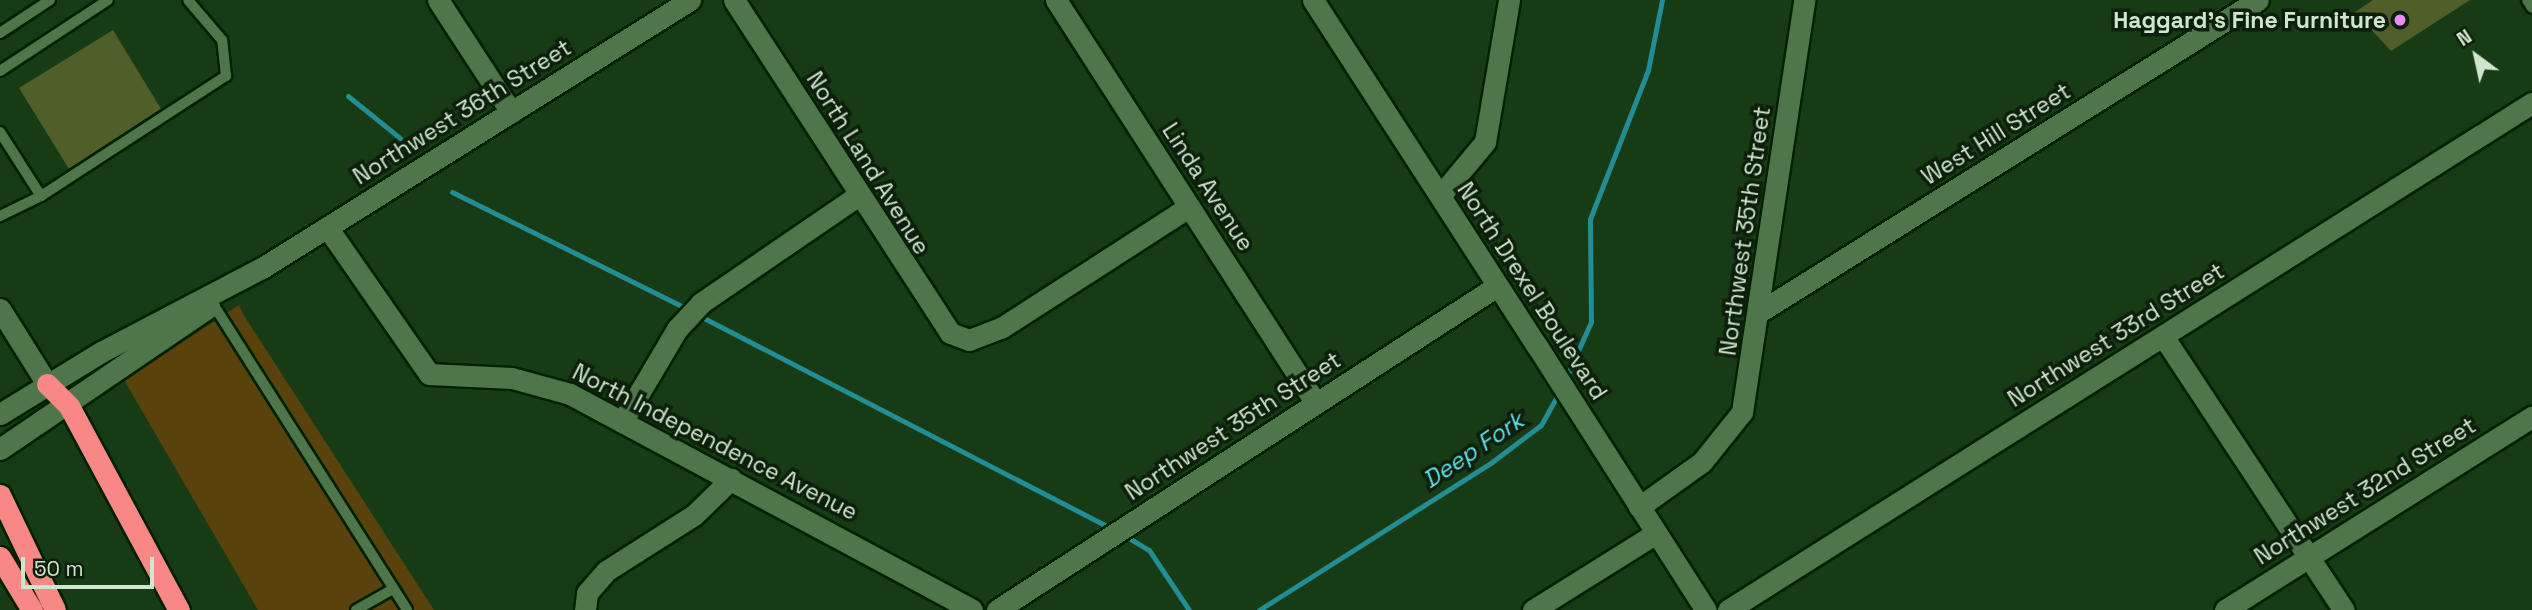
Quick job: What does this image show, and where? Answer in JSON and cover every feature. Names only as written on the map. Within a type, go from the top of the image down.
[{"type":"highway","points":[[47,384],[69,406],[179,610]]},
{"type":"highway","points":[[0,495],[55,610]]},
{"type":"highway","points":[[0,557],[32,610]]},
{"type":"street","points":[[438,0],[511,112]]},
{"type":"street","name":"Northwest 36th Street","points":[[5,411],[47,384],[262,268],[690,0]]},
{"type":"street","name":"North Land Avenue","points":[[734,0],[934,316],[969,340],[1001,328],[1189,207]]},
{"type":"street","name":"Linda Avenue","points":[[1056,0],[1316,403]]},
{"type":"street","name":"North Drexel Boulevard","points":[[1313,0],[1706,610]]},
{"type":"street","points":[[1440,196],[1470,165],[1488,134],[1509,0]]},
{"type":"street","name":"West Hill Street","points":[[1760,311],[2258,0]]},
{"type":"street","name":"Northwest 35th Street","points":[[1639,507],[1702,461],[1734,426],[1748,391],[1807,2]]},
{"type":"street","name":"Northwest 33rd Street","points":[[1728,610],[2532,103]]},
{"type":"street","points":[[622,422],[679,326],[701,303],[857,196]]},
{"type":"street","name":"North Independence Avenue","points":[[327,227],[429,374],[542,383],[731,479],[972,610]]},
{"type":"street","name":"Northwest 36th Street","points":[[0,449],[69,406],[262,268]]},
{"type":"street","name":"Northwest 35th Street","points":[[997,610],[1497,286]]},
{"type":"street","points":[[0,309],[47,384]]},
{"type":"street","points":[[2163,336],[2344,610]]},
{"type":"street","name":"Northwest 32nd Street","points":[[2225,610],[2532,417]]},
{"type":"street","points":[[585,610],[587,593],[606,571],[694,515],[731,479]]},
{"type":"street","points":[[1534,610],[1656,533]]},
{"type":"lane","points":[[0,33],[50,0]]},
{"type":"lane","points":[[0,71],[107,0]]},
{"type":"lane","points":[[0,216],[41,196],[226,76],[222,40],[188,0]]},
{"type":"lane","points":[[2527,0],[2532,8]]},
{"type":"lane","points":[[0,132],[41,196]]},
{"type":"lane","points":[[213,304],[407,610]]},
{"type":"lane","points":[[356,610],[393,589]]},
{"type":"shaded area","points":[[239,305],[434,610],[258,610],[124,380]]},
{"type":"building","name":"Haggard's Fine Furniture","points":[[2373,0],[2470,0],[2391,51],[2355,12]]},
{"type":"building","points":[[113,30],[161,109],[69,169],[19,88]]},
{"type":"waterway","name":"Deep Fork","points":[[1565,380],[1591,322],[1590,219],[1648,70],[1662,0]]},
{"type":"waterway","points":[[348,96],[400,138]]},
{"type":"waterway","points":[[452,192],[688,309]]},
{"type":"waterway","points":[[696,314],[1110,528]]},
{"type":"waterway","name":"Deep Fork","points":[[1259,610],[1492,462],[1541,425],[1559,392]]},
{"type":"waterway","points":[[1122,534],[1149,550],[1189,610]]},
{"type":"place","name":"Haggard's Fine Furniture","points":[[2400,20]]}]
